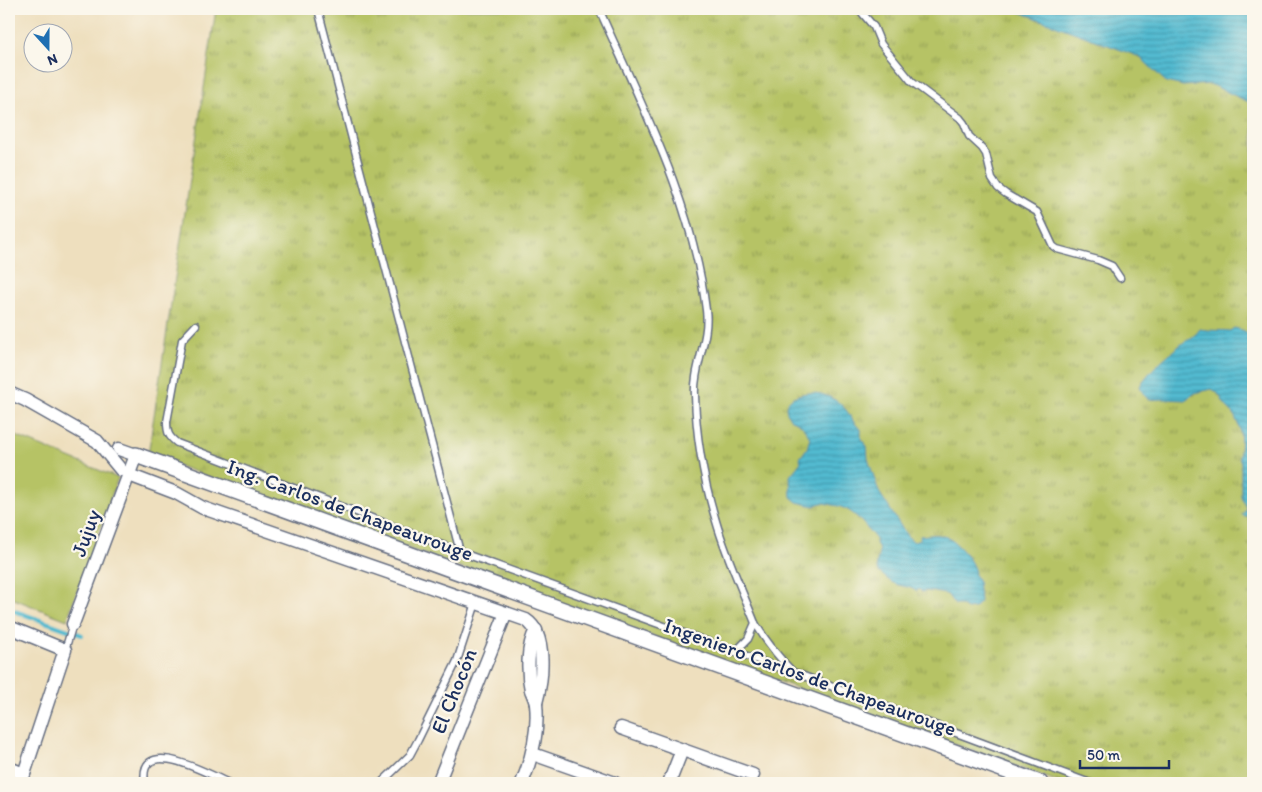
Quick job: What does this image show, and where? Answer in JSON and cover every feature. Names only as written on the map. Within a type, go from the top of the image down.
[{"type":"street","points":[[9,393],[26,400],[97,441],[125,476],[176,494],[202,508],[510,614],[532,624],[536,630],[541,649],[540,688],[536,703],[533,754],[522,783]]},
{"type":"street","name":"Ing. Carlos de Chapeaurouge","points":[[119,449],[566,611]]},
{"type":"street","name":"Jujuy","points":[[73,624],[125,476],[136,455]]},
{"type":"street","name":"Ingeniero Carlos de Chapeaurouge","points":[[566,611],[1040,783]]},
{"type":"street","name":"El Chocón","points":[[438,783],[510,614]]},
{"type":"street","points":[[9,627],[65,650],[23,779],[9,768]]},
{"type":"street","points":[[622,728],[753,775]]},
{"type":"street","points":[[669,783],[682,750]]},
{"type":"street","points":[[533,754],[614,783]]},
{"type":"lane","points":[[318,9],[460,552]]},
{"type":"lane","points":[[599,9],[668,167],[685,212],[698,267],[706,310],[704,343],[694,393],[703,466],[716,521],[755,624],[777,656],[793,672]]},
{"type":"lane","points":[[859,9],[874,27],[881,44],[912,82],[960,118],[969,136],[986,154],[995,184],[1006,194],[1036,212],[1053,246],[1057,249],[1098,260],[1112,266],[1120,278]]},
{"type":"lane","points":[[196,325],[182,340],[167,422],[169,437],[177,444],[460,552],[793,672],[1090,783]]},
{"type":"lane","points":[[381,783],[410,755],[418,740],[457,661],[476,603]]},
{"type":"lane","points":[[65,650],[73,624]]},
{"type":"lane","points":[[735,652],[748,639],[755,624]]},
{"type":"lane","points":[[145,783],[144,772],[146,765],[162,758],[172,759],[229,783]]},
{"type":"green space","points":[[216,9],[1253,9],[1253,783],[1062,783],[148,455]]},
{"type":"green space","points":[[9,433],[118,478],[67,620],[9,597]]},
{"type":"water","points":[[1012,9],[1253,9],[1253,104],[1210,84],[1183,86],[1166,82],[1140,57]]},
{"type":"water","points":[[1234,328],[1245,331],[1253,340],[1253,515],[1248,517],[1242,515],[1246,507],[1241,496],[1241,462],[1239,457],[1241,440],[1239,429],[1232,412],[1219,395],[1212,389],[1195,393],[1185,400],[1149,399],[1144,395],[1140,386],[1158,364],[1200,329],[1230,331]]},
{"type":"water","points":[[807,393],[824,395],[834,399],[848,412],[854,423],[861,429],[861,439],[867,446],[868,459],[879,492],[907,536],[914,542],[920,540],[920,536],[942,535],[956,544],[965,553],[971,562],[975,572],[974,575],[978,579],[980,602],[974,608],[966,609],[961,605],[955,605],[947,594],[922,592],[919,589],[916,591],[891,582],[878,572],[879,551],[876,539],[852,513],[847,509],[825,503],[814,506],[797,502],[791,497],[790,476],[801,462],[800,458],[807,448],[810,438],[800,424],[791,420],[786,409],[792,398]]},
{"type":"waterway","points":[[9,609],[82,635]]}]
